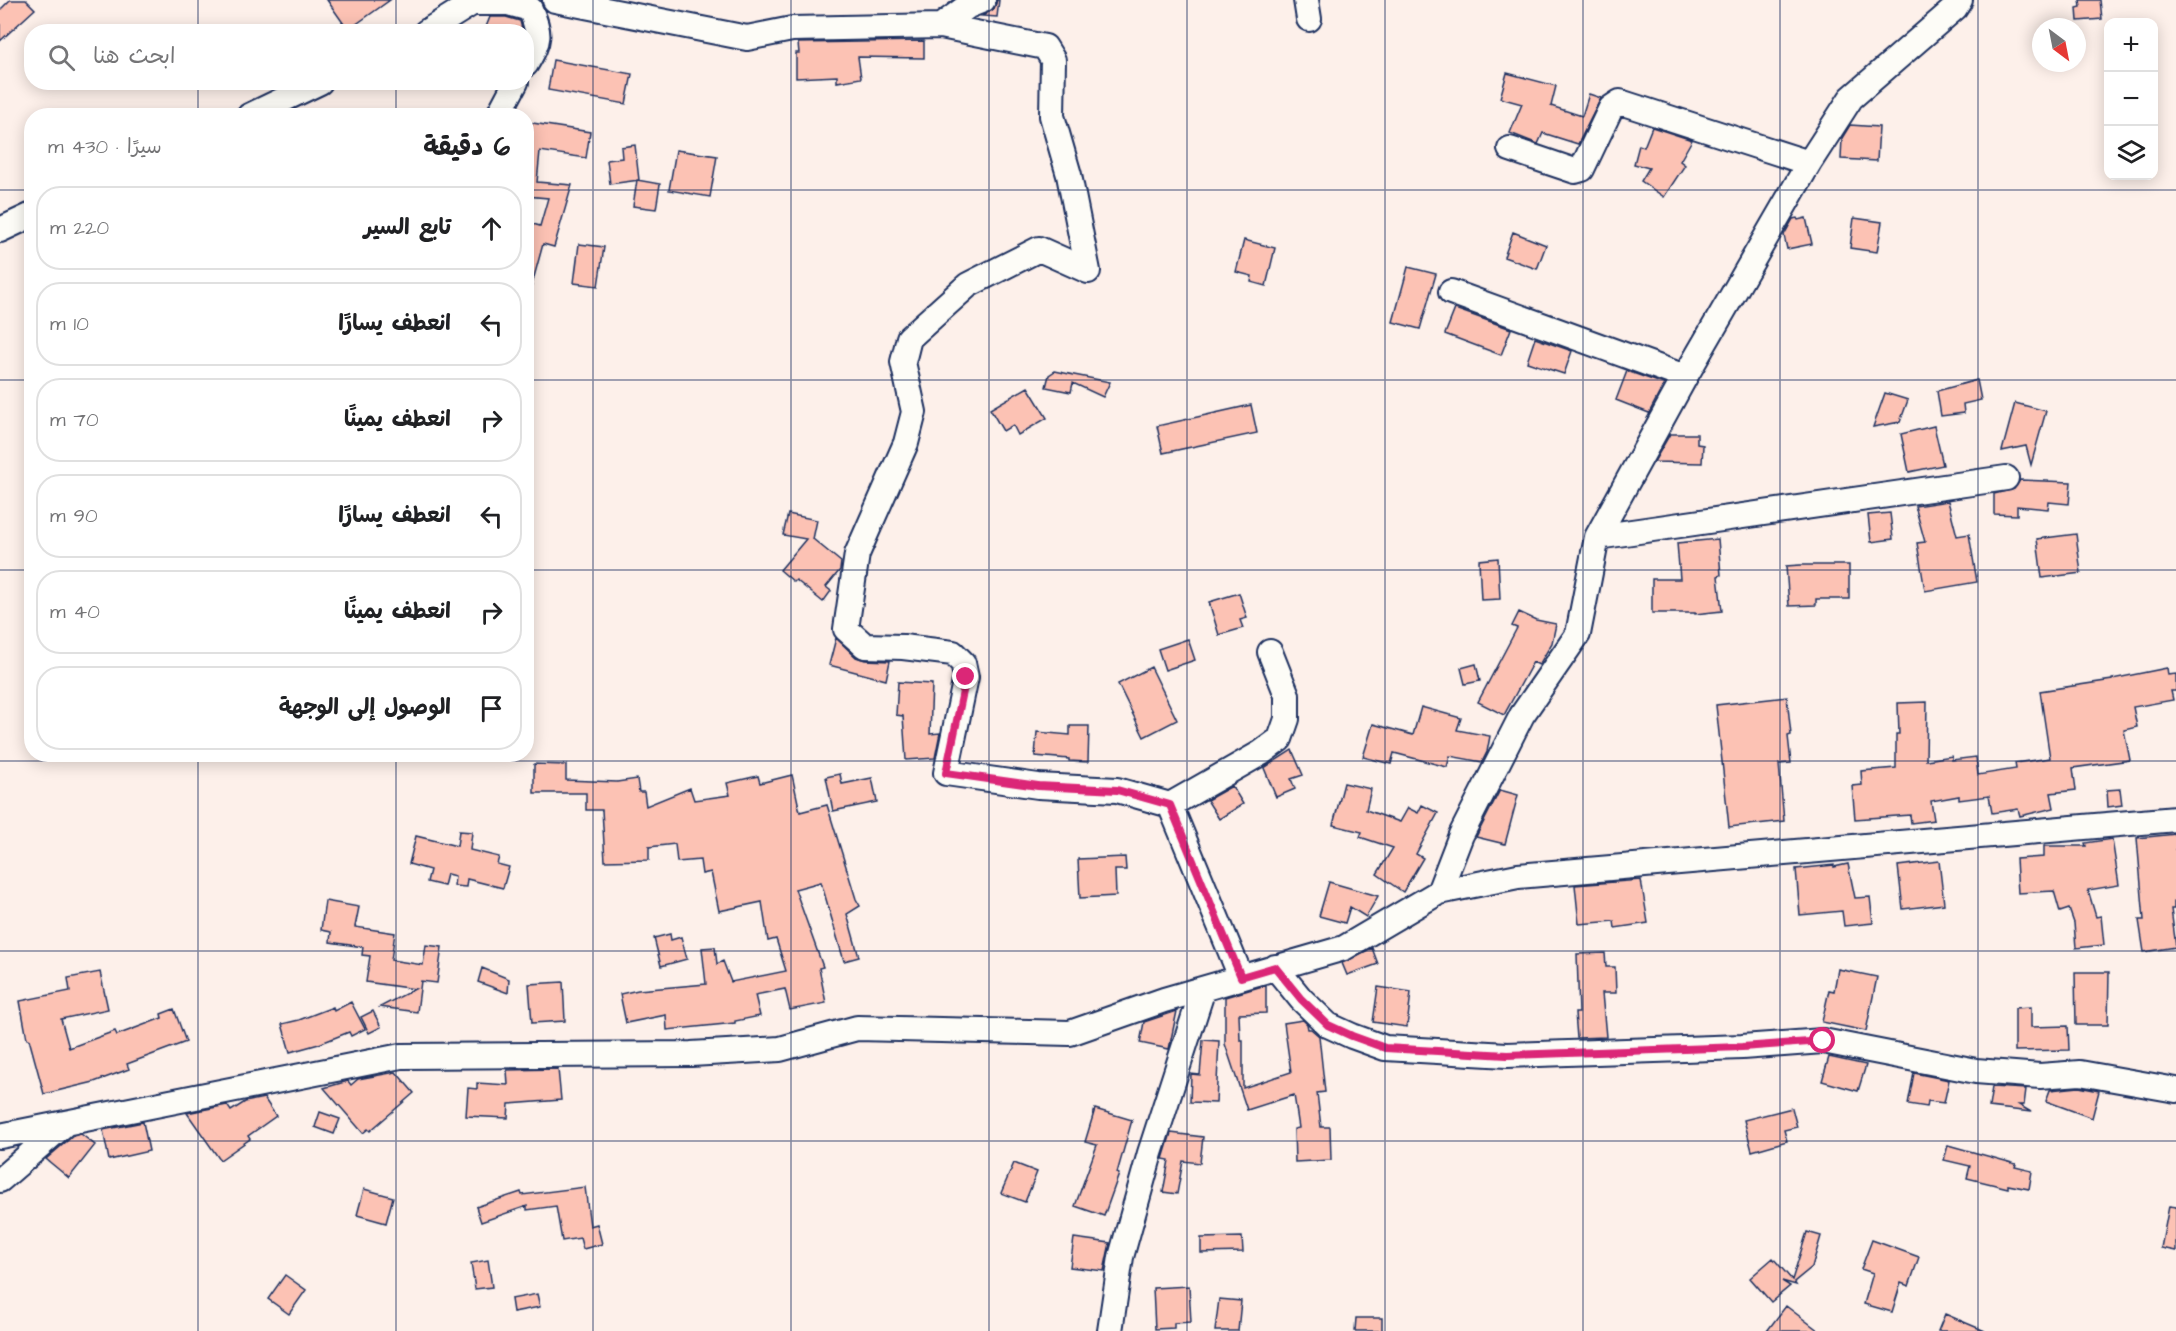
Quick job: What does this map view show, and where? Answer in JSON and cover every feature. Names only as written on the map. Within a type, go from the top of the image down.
[{"type":"street","points":[[439,24],[475,2],[508,3],[545,0]]},
{"type":"street","points":[[555,0],[747,38],[792,30],[941,26],[1045,47],[1053,60],[1052,116],[1069,175],[1088,271],[1039,249],[968,285],[909,338],[903,362],[914,412],[906,442],[857,554],[846,629],[865,646],[903,647],[953,653],[963,663],[966,677],[946,773],[1038,786],[1117,790],[1170,805],[1261,753],[1280,739],[1287,719],[1287,695],[1270,652]]},
{"type":"street","points":[[941,26],[968,6],[983,0]]},
{"type":"street","points":[[1439,892],[1461,835],[1522,715],[1578,634],[1597,537],[1684,377],[1809,162],[1851,98],[1955,8],[1960,0]]},
{"type":"street","points":[[508,3],[530,9],[538,28],[534,50]]},
{"type":"street","points":[[266,108],[304,90]]},
{"type":"street","points":[[502,108],[512,90]]},
{"type":"street","points":[[1510,149],[1575,171],[1582,169],[1611,108],[1620,102],[1809,162]]},
{"type":"street","points":[[0,230],[24,219]]},
{"type":"street","points":[[1451,292],[1684,377]]},
{"type":"street","points":[[1597,537],[2006,478]]},
{"type":"street","points":[[1170,805],[1241,977]]},
{"type":"street","points":[[0,1136],[401,1056],[691,1054],[780,1049],[857,1028],[1070,1033],[1241,977],[1344,948],[1439,892],[1518,876],[2176,819]]},
{"type":"street","points":[[1275,967],[1301,999],[1328,1025],[1385,1048],[1507,1055],[1742,1047],[1823,1041],[1976,1071],[2040,1076],[2080,1073],[2176,1090]]},
{"type":"street","points":[[1110,1331],[1121,1257],[1150,1153],[1203,989]]},
{"type":"street","points":[[0,1180],[68,1122]]},
{"type":"building","points":[[10,0],[26,0],[35,9],[0,41],[0,10]]},
{"type":"building","points":[[327,0],[390,0],[356,24],[344,24]]},
{"type":"building","points":[[999,0],[997,17],[982,16],[994,9]]},
{"type":"building","points":[[2080,0],[2100,0],[2102,19],[2086,20],[2086,18],[2078,18],[2077,8],[2081,7]]},
{"type":"building","points":[[490,17],[506,17],[520,21],[521,24],[487,24]]},
{"type":"building","points":[[924,41],[924,58],[858,57],[861,78],[837,82],[837,76],[796,78],[798,43]]},
{"type":"building","points":[[553,60],[632,74],[626,104],[548,90]]},
{"type":"building","points":[[1507,73],[1556,86],[1551,106],[1582,116],[1589,94],[1601,98],[1578,144],[1543,133],[1538,144],[1510,133],[1522,104],[1500,98]]},
{"type":"building","points":[[534,123],[590,132],[586,158],[540,151],[537,182],[572,185],[554,247],[543,244],[534,277],[534,224],[540,226],[548,198],[534,197]]},
{"type":"building","points":[[1850,125],[1879,127],[1877,161],[1841,159],[1842,138]]},
{"type":"building","points":[[1652,127],[1692,140],[1680,161],[1685,165],[1664,197],[1641,181],[1649,168],[1634,164],[1639,145],[1644,147]]},
{"type":"building","points":[[635,145],[639,180],[610,184],[607,160],[622,158],[621,147]]},
{"type":"building","points":[[676,150],[717,156],[710,197],[669,190]]},
{"type":"building","points":[[637,180],[660,184],[656,209],[633,206]]},
{"type":"building","points":[[1806,218],[1812,244],[1787,249],[1784,235],[1793,219],[1798,220]]},
{"type":"building","points":[[1854,218],[1882,222],[1877,252],[1850,248]]},
{"type":"building","points":[[1513,232],[1546,245],[1537,269],[1504,257]]},
{"type":"building","points":[[1244,240],[1275,248],[1266,286],[1251,282],[1252,276],[1236,272]]},
{"type":"building","points":[[579,244],[604,247],[598,286],[574,283]]},
{"type":"building","points":[[1408,267],[1436,274],[1420,329],[1393,322]]},
{"type":"building","points":[[1455,309],[1511,329],[1501,355],[1445,334]]},
{"type":"building","points":[[1535,338],[1572,351],[1564,374],[1527,362]]},
{"type":"building","points":[[1055,371],[1110,382],[1103,397],[1073,383],[1071,392],[1046,387],[1049,375]]},
{"type":"building","points":[[1627,371],[1664,384],[1649,413],[1616,400]]},
{"type":"building","points":[[1977,380],[1981,400],[1963,404],[1964,413],[1941,416],[1937,391]]},
{"type":"building","points":[[1028,387],[1047,418],[1018,435],[1013,425],[1003,431],[990,409]]},
{"type":"building","points":[[1885,393],[1908,400],[1900,422],[1873,427]]},
{"type":"building","points":[[2015,403],[2046,411],[2031,465],[2026,446],[2002,451]]},
{"type":"building","points":[[1251,405],[1257,433],[1163,453],[1157,426]]},
{"type":"building","points":[[1934,426],[1943,465],[1909,472],[1901,434]]},
{"type":"building","points":[[1670,434],[1697,434],[1697,444],[1703,445],[1702,463],[1654,462]]},
{"type":"building","points":[[2020,480],[2071,482],[2069,504],[2049,502],[2048,509],[2017,506],[2017,515],[1994,514],[1994,494],[2014,489]]},
{"type":"building","points":[[1948,501],[1957,536],[1969,534],[1977,582],[1925,591],[1917,543],[1925,542],[1915,506]]},
{"type":"building","points":[[1890,513],[1893,539],[1871,542],[1868,515]]},
{"type":"building","points":[[788,514],[817,520],[813,539],[841,562],[840,570],[826,587],[831,591],[823,602],[780,570],[806,539],[783,535]]},
{"type":"building","points":[[2076,534],[2081,573],[2042,578],[2037,539]]},
{"type":"building","points":[[1718,539],[1721,575],[1718,576],[1722,611],[1695,614],[1652,613],[1652,579],[1680,579],[1677,543]]},
{"type":"building","points":[[1498,558],[1500,599],[1481,600],[1479,560]]},
{"type":"building","points":[[1849,565],[1849,599],[1816,599],[1816,605],[1789,606],[1786,566]]},
{"type":"building","points":[[1239,593],[1247,618],[1240,620],[1243,628],[1219,635],[1209,602]]},
{"type":"building","points":[[1519,612],[1536,620],[1556,624],[1552,643],[1539,665],[1533,662],[1504,715],[1478,702],[1517,628],[1512,626]]},
{"type":"building","points":[[836,638],[856,657],[865,660],[890,661],[886,680],[829,665]]},
{"type":"building","points":[[1188,639],[1195,660],[1165,670],[1158,649]]},
{"type":"building","points":[[1476,664],[1480,681],[1465,684],[1461,668]]},
{"type":"building","points":[[1151,667],[1177,720],[1144,737],[1118,684]]},
{"type":"building","points":[[2167,668],[2168,675],[2176,674],[2176,691],[2171,691],[2173,700],[2133,707],[2137,727],[2124,730],[2130,760],[2073,768],[2076,790],[2051,793],[2054,808],[2020,816],[2018,809],[1992,813],[1989,796],[1959,800],[1959,796],[1931,801],[1934,820],[1911,823],[1910,815],[1855,819],[1852,786],[1862,785],[1861,771],[1896,768],[1896,734],[1899,734],[1898,703],[1927,702],[1926,760],[1952,756],[1952,760],[1976,757],[1978,775],[2016,769],[2015,763],[2050,758],[2040,691],[2112,680]]},
{"type":"building","points":[[898,682],[932,684],[930,734],[940,733],[935,758],[906,760],[903,716],[896,715]]},
{"type":"building","points":[[1787,697],[1791,763],[1779,764],[1784,821],[1729,827],[1716,705]]},
{"type":"building","points":[[1421,707],[1461,718],[1457,730],[1490,736],[1487,752],[1482,762],[1450,756],[1447,767],[1394,753],[1391,764],[1363,757],[1373,724],[1413,735]]},
{"type":"building","points":[[1070,726],[1089,726],[1088,762],[1035,756],[1037,732],[1070,735]]},
{"type":"building","points":[[1292,750],[1303,775],[1291,779],[1295,789],[1276,797],[1264,768]]},
{"type":"building","points":[[534,764],[566,765],[566,780],[617,782],[637,779],[639,792],[644,792],[646,806],[690,788],[694,800],[730,795],[727,783],[758,776],[760,783],[792,775],[800,812],[827,805],[860,906],[847,914],[859,957],[844,961],[821,882],[795,889],[823,967],[819,968],[826,1003],[790,1010],[785,989],[755,995],[760,1016],[735,1021],[735,1023],[667,1030],[666,1015],[626,1023],[620,994],[638,990],[706,984],[702,948],[715,947],[717,964],[723,961],[731,982],[786,971],[776,939],[768,941],[762,902],[719,911],[711,872],[702,874],[700,860],[677,862],[675,844],[649,847],[649,860],[605,861],[602,810],[586,810],[586,793],[534,793]]},
{"type":"building","points":[[840,774],[842,784],[872,778],[877,802],[833,811],[826,777]]},
{"type":"building","points":[[1344,783],[1371,789],[1366,810],[1400,822],[1408,808],[1418,813],[1422,805],[1438,813],[1416,854],[1423,858],[1403,892],[1377,874],[1393,848],[1360,837],[1362,832],[1333,825]]},
{"type":"building","points":[[1232,786],[1243,804],[1219,819],[1207,800]]},
{"type":"building","points":[[2120,789],[2122,805],[2108,807],[2107,790]]},
{"type":"building","points":[[1500,790],[1518,795],[1505,844],[1476,837]]},
{"type":"building","points":[[459,831],[472,832],[470,850],[499,857],[497,864],[509,867],[503,888],[467,879],[466,887],[454,886],[455,876],[447,874],[444,886],[427,882],[430,870],[409,864],[416,836],[457,846]]},
{"type":"building","points":[[2176,834],[2176,902],[2174,902],[2174,909],[2171,909],[2176,947],[2144,952],[2139,920],[2144,920],[2137,838]]},
{"type":"building","points":[[2112,839],[2119,885],[2088,890],[2096,917],[2101,916],[2104,945],[2076,948],[2074,923],[2069,909],[2060,912],[2054,891],[2018,893],[2016,859],[2044,857],[2044,846],[2086,846],[2085,843]]},
{"type":"building","points":[[1125,857],[1126,870],[1115,870],[1116,896],[1080,898],[1078,859]]},
{"type":"building","points":[[1939,861],[1944,904],[1903,909],[1898,866]]},
{"type":"building","points":[[1848,864],[1855,898],[1870,897],[1873,923],[1844,926],[1842,911],[1800,915],[1796,869]]},
{"type":"building","points":[[1641,880],[1648,923],[1615,928],[1614,921],[1579,924],[1575,885]]},
{"type":"building","points":[[1329,882],[1378,896],[1366,917],[1350,907],[1345,923],[1319,916]]},
{"type":"building","points":[[325,901],[359,907],[355,927],[395,933],[391,960],[423,965],[426,945],[442,947],[437,983],[421,981],[417,1012],[380,1007],[415,989],[366,982],[370,956],[362,955],[363,947],[330,942],[331,932],[321,930]]},
{"type":"building","points":[[670,934],[671,940],[681,937],[687,959],[661,966],[654,938]]},
{"type":"building","points":[[1372,948],[1378,964],[1347,975],[1342,963]]},
{"type":"building","points":[[1605,953],[1606,967],[1615,967],[1616,993],[1602,993],[1606,1037],[1577,1038],[1575,1013],[1579,1013],[1577,954]]},
{"type":"building","points":[[482,968],[509,979],[508,993],[478,982]]},
{"type":"building","points":[[1838,969],[1877,977],[1866,1031],[1822,1022],[1829,990],[1834,991]]},
{"type":"building","points":[[100,972],[108,1009],[61,1019],[69,1048],[115,1031],[117,1035],[162,1018],[161,1014],[174,1009],[186,1042],[127,1064],[129,1069],[94,1082],[44,1094],[29,1039],[27,1039],[20,1001],[70,991],[68,978]]},
{"type":"building","points":[[2075,972],[2109,972],[2108,1025],[2076,1025]]},
{"type":"building","points":[[563,982],[565,1021],[532,1023],[529,984]]},
{"type":"building","points":[[1266,985],[1266,1013],[1239,1014],[1240,1040],[1243,1040],[1243,1088],[1291,1072],[1284,1023],[1303,1020],[1308,1029],[1319,1036],[1325,1092],[1317,1093],[1321,1127],[1330,1127],[1331,1160],[1295,1162],[1294,1129],[1299,1128],[1294,1095],[1247,1110],[1225,1044],[1225,997]]},
{"type":"building","points":[[1378,987],[1411,992],[1407,1027],[1373,1022]]},
{"type":"building","points":[[351,1002],[365,1029],[351,1036],[349,1032],[290,1052],[282,1024],[333,1007],[334,1011]]},
{"type":"building","points":[[2031,1007],[2031,1027],[2068,1026],[2069,1050],[2015,1051],[2015,1008]]},
{"type":"building","points":[[373,1011],[381,1027],[369,1033],[361,1017]]},
{"type":"building","points":[[1177,1011],[1169,1049],[1140,1043],[1144,1022]]},
{"type":"building","points":[[1203,1040],[1219,1041],[1216,1103],[1190,1102],[1191,1074],[1200,1075]]},
{"type":"building","points":[[1829,1057],[1866,1065],[1858,1091],[1822,1081]]},
{"type":"building","points":[[558,1069],[561,1100],[509,1104],[508,1118],[466,1116],[468,1088],[477,1089],[477,1083],[508,1085],[507,1070]]},
{"type":"building","points":[[396,1072],[414,1093],[370,1131],[368,1129],[363,1133],[324,1088],[348,1081],[351,1085],[358,1079]]},
{"type":"building","points":[[1914,1073],[1949,1080],[1944,1103],[1928,1101],[1927,1107],[1908,1104]]},
{"type":"building","points":[[1992,1087],[2026,1089],[2024,1105],[2019,1105],[2031,1112],[1989,1107]]},
{"type":"building","points":[[2079,1087],[2099,1091],[2092,1118],[2046,1101],[2050,1090]]},
{"type":"building","points":[[264,1098],[276,1116],[248,1136],[250,1139],[220,1160],[187,1113],[227,1105],[231,1111],[245,1102]]},
{"type":"building","points":[[1792,1108],[1797,1127],[1784,1130],[1787,1141],[1752,1151],[1744,1120]]},
{"type":"building","points":[[1095,1109],[1132,1120],[1117,1173],[1119,1174],[1104,1216],[1075,1206],[1097,1145],[1085,1142]]},
{"type":"building","points":[[320,1112],[340,1119],[334,1134],[315,1127]]},
{"type":"building","points":[[143,1122],[149,1151],[109,1160],[103,1130]]},
{"type":"building","points":[[1171,1133],[1203,1137],[1200,1163],[1183,1161],[1177,1194],[1163,1192],[1169,1160],[1163,1159]]},
{"type":"building","points":[[81,1134],[95,1145],[69,1178],[46,1159],[73,1136]]},
{"type":"building","points":[[1948,1145],[2016,1164],[2015,1167],[2032,1171],[2029,1189],[2008,1185],[2008,1188],[1967,1178],[1970,1166],[1944,1160]]},
{"type":"building","points":[[1014,1163],[1037,1172],[1025,1202],[1001,1193]]},
{"type":"building","points":[[585,1187],[590,1226],[597,1224],[602,1244],[583,1249],[580,1238],[562,1241],[556,1206],[527,1210],[527,1206],[481,1222],[476,1207],[521,1192],[522,1195]]},
{"type":"building","points":[[364,1189],[393,1197],[386,1223],[357,1215]]},
{"type":"building","points":[[2169,1206],[2176,1207],[2176,1251],[2161,1248]]},
{"type":"building","points":[[1807,1232],[1821,1236],[1812,1267],[1794,1282],[1796,1285],[1782,1281],[1790,1286],[1771,1302],[1750,1278],[1773,1258],[1792,1280]]},
{"type":"building","points":[[1242,1237],[1243,1252],[1201,1253],[1201,1238]]},
{"type":"building","points":[[1074,1238],[1110,1243],[1104,1271],[1070,1267]]},
{"type":"building","points":[[1872,1240],[1919,1257],[1909,1286],[1901,1283],[1892,1312],[1864,1304],[1873,1273],[1861,1269]]},
{"type":"building","points":[[488,1260],[492,1287],[475,1289],[471,1263]]},
{"type":"building","points":[[285,1275],[306,1290],[289,1314],[268,1299]]},
{"type":"building","points":[[1189,1286],[1191,1322],[1174,1323],[1174,1328],[1155,1329],[1153,1288]]},
{"type":"building","points":[[537,1294],[540,1307],[513,1312],[511,1299]]},
{"type":"building","points":[[1219,1299],[1241,1301],[1238,1331],[1215,1331]]},
{"type":"building","points":[[1786,1306],[1819,1331],[1767,1331]]},
{"type":"building","points":[[1945,1314],[1985,1331],[1938,1331]]},
{"type":"building","points":[[1356,1318],[1382,1318],[1382,1331],[1355,1331]]},
{"type":"route","points":[[966,677],[946,773],[1038,786],[1117,790],[1170,805],[1241,977],[1275,967],[1301,999],[1328,1025],[1352,1036],[1385,1048],[1507,1055],[1742,1047],[1794,1041],[1823,1041]]}]
